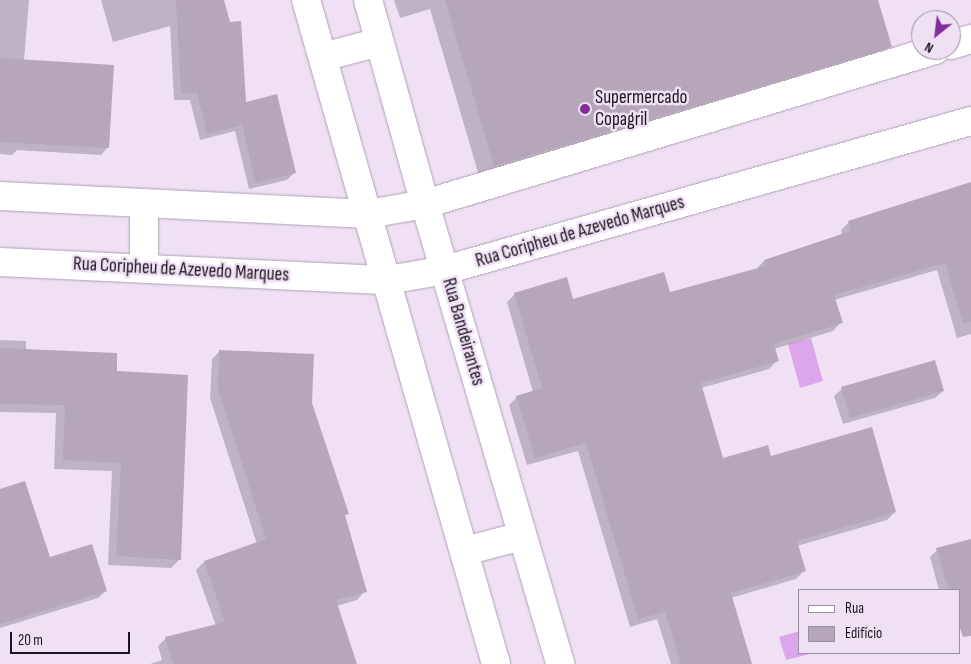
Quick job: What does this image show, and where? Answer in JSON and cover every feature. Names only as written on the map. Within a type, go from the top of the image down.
[{"type":"street","points":[[306,0],[388,280],[496,664]]},
{"type":"street","name":"Rua Bandeirantes","points":[[368,0],[424,204],[560,664]]},
{"type":"street","points":[[323,57],[379,42]]},
{"type":"street","points":[[0,196],[368,214],[424,204],[911,57]]},
{"type":"street","name":"Rua Coripheu de Azevedo Marques","points":[[0,262],[388,280],[445,270],[971,121]]},
{"type":"street","points":[[144,203],[144,268]]},
{"type":"street","points":[[465,551],[522,536]]},
{"type":"shaded area","points":[[811,338],[823,381],[800,388],[788,344]]},
{"type":"shaded area","points":[[798,632],[798,654],[810,654],[786,660],[779,637]]},
{"type":"building","points":[[176,0],[224,0],[230,22],[241,21],[246,102],[277,94],[296,173],[256,183],[242,125],[207,134],[197,93],[181,94]]},
{"type":"building","name":"Supermercado Copagril","points":[[445,0],[878,0],[892,47],[494,166]]},
{"type":"building","points":[[0,58],[114,65],[109,148],[0,142]]},
{"type":"building","points":[[971,182],[971,322],[963,323],[945,263],[834,295],[843,323],[774,344],[779,361],[701,383],[723,458],[768,445],[771,456],[872,427],[896,512],[797,541],[806,571],[731,593],[752,664],[681,664],[665,612],[638,619],[586,443],[535,458],[516,396],[542,388],[514,293],[567,277],[573,299],[664,272],[670,292],[766,266],[764,260],[851,231],[848,221]]},
{"type":"building","points":[[0,348],[117,353],[117,371],[188,375],[181,560],[116,556],[121,463],[63,460],[65,405],[0,404]]},
{"type":"building","points":[[219,350],[314,354],[312,403],[349,514],[345,515],[367,592],[336,600],[357,664],[173,664],[165,637],[225,622],[204,561],[266,539],[218,389]]},
{"type":"building","points":[[935,360],[944,391],[850,418],[841,387]]},
{"type":"building","points":[[25,481],[50,557],[92,544],[107,591],[0,624],[0,489]]},
{"type":"building","points":[[971,539],[971,636],[963,637],[961,631],[961,589],[949,589],[936,548]]},
{"type":"place","name":"Supermercado Copagril","points":[[585,109]]}]
